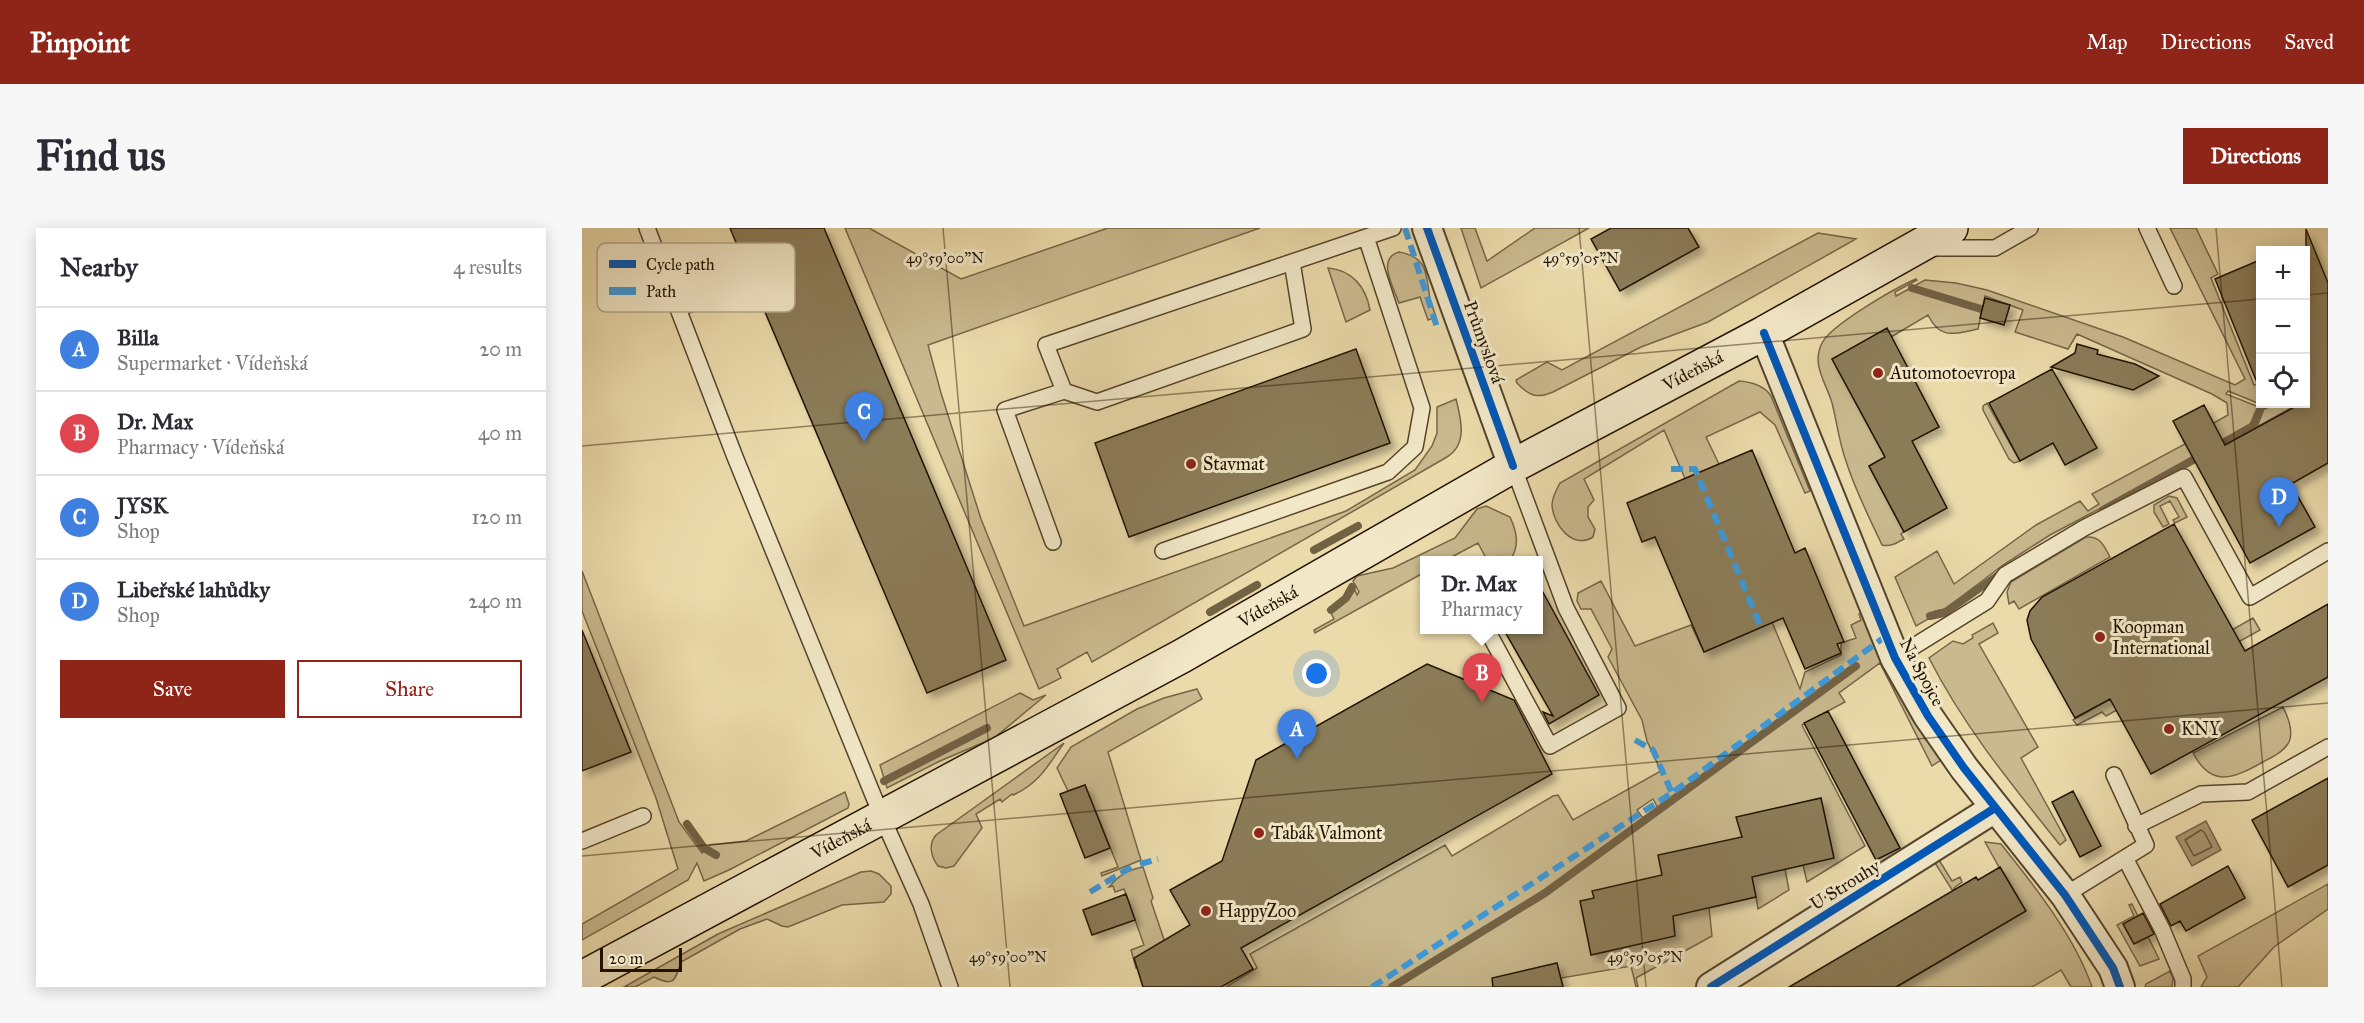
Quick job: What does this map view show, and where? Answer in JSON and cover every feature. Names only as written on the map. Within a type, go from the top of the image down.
[{"type":"main road","name":"Vídeňská","points":[[582,978],[1182,656],[1513,466],[1764,333],[1951,228]]},
{"type":"street","name":"Průmyslová","points":[[1427,228],[1513,466]]},
{"type":"street","name":"Na Spojce","points":[[1764,333],[1896,658],[1928,716],[1995,808],[2065,895],[2113,968],[2121,987]]},
{"type":"street","name":"U Strouhy","points":[[1711,987],[1995,808]]},
{"type":"lane","points":[[647,228],[653,243]]},
{"type":"lane","points":[[1064,391],[1046,345],[1393,228]]},
{"type":"lane","points":[[1916,248],[1995,248],[2030,228]]},
{"type":"lane","points":[[2147,228],[2174,286]]},
{"type":"lane","points":[[1163,551],[1388,472],[1415,447],[1422,408],[1366,237]]},
{"type":"lane","points":[[1053,542],[1005,410],[1064,391],[1097,402],[1303,329],[1292,262]]},
{"type":"lane","points":[[679,312],[735,457],[882,817],[921,904],[950,987]]},
{"type":"lane","points":[[1513,466],[1541,556]]},
{"type":"lane","points":[[1896,658],[1987,601],[2005,575],[2084,528],[2184,477],[2250,597],[2328,551]]},
{"type":"lane","points":[[1489,634],[1550,746],[1618,708],[1543,560]]},
{"type":"lane","points":[[2136,826],[2200,794],[2248,792],[2328,747]]},
{"type":"lane","points":[[2065,895],[2146,846],[2114,775]]},
{"type":"lane","points":[[582,841],[643,816]]},
{"type":"lane","points":[[2125,858],[2162,929],[2183,979],[2183,987]]},
{"type":"shaded area","points":[[845,228],[869,228],[961,279],[1108,228],[1260,228],[928,345],[981,519],[1024,626],[1346,511],[1415,470],[1432,446],[1437,433],[1437,407],[1456,399],[1461,431],[1458,445],[1447,457],[1092,662],[1087,652],[1057,669],[1061,678],[1039,689]]},
{"type":"shaded area","points":[[1461,228],[1475,228],[1487,261],[1535,228],[1589,228],[1481,288]]},
{"type":"shaded area","points":[[2170,228],[2196,228],[2218,274],[2211,278],[2254,385],[2256,384],[2256,402],[2228,391],[2226,394],[2259,408],[2252,423],[2165,474],[2050,535],[2003,565],[1945,609],[1935,611],[1930,618],[1916,626],[1895,577],[1937,551],[1954,584],[2036,525],[2080,501],[2088,511],[2099,504],[2092,494],[2185,444],[2183,440],[2228,415],[2227,403],[2212,394],[2077,334],[2068,349],[2015,332],[2023,310],[1985,296],[1978,329],[1955,333],[1943,332],[1928,315],[1891,337],[1832,359],[1885,457],[1869,466],[1904,532],[1901,534],[1904,539],[1893,544],[1882,545],[1862,503],[1844,454],[1832,403],[1818,359],[1822,343],[1828,335],[1850,317],[1879,298],[1916,279],[1895,292],[1896,296],[1925,280],[1956,283],[1987,290],[2123,337],[2235,385],[2245,379]]},
{"type":"shaded area","points":[[1818,233],[1856,239],[1708,322],[1641,347],[1553,392],[1534,395],[1525,391],[1517,383],[1516,380],[1547,362],[1562,370]]},
{"type":"shaded area","points":[[1399,252],[1416,258],[1421,263],[1436,317],[1428,320],[1420,297],[1399,303],[1388,274],[1388,267],[1392,255]]},
{"type":"shaded area","points":[[1328,268],[1344,272],[1356,281],[1365,294],[1370,310],[1346,322]]},
{"type":"shaded area","points":[[1739,381],[1753,383],[1765,389],[1771,396],[1810,491],[1805,493],[1775,425],[1760,412],[1706,437],[1719,464],[1772,622],[1800,689],[1805,672],[1841,655],[1841,643],[1856,638],[1851,625],[1861,620],[1859,614],[1862,612],[1909,710],[1941,760],[1932,766],[1880,663],[1839,693],[1845,702],[1802,725],[1865,846],[1807,882],[1803,865],[1785,869],[1789,890],[1758,909],[1756,897],[1709,908],[1712,936],[1636,978],[1638,987],[1636,987],[1631,966],[1561,978],[1563,987],[1226,987],[1257,968],[1250,954],[1445,845],[1452,856],[1558,795],[1573,820],[1661,771],[1647,741],[1642,720],[1608,657],[1612,649],[1591,609],[1581,609],[1577,601],[1578,593],[1601,581],[1635,646],[1691,625],[1704,652],[1751,631],[1664,430],[1584,479],[1594,500],[1588,507],[1588,517],[1595,529],[1593,537],[1578,540],[1565,533],[1560,527],[1552,505],[1560,483]],"holes":[[[1653,799],[1659,810],[1645,821],[1637,810]]]},
{"type":"shaded area","points":[[1987,403],[2020,461],[2014,463],[2009,459],[1983,410],[1983,406]]},
{"type":"shaded area","points":[[2264,408],[2291,408],[2257,427]]},
{"type":"shaded area","points":[[2169,496],[2177,498],[2187,517],[2175,523],[2173,520],[2179,517],[2170,501],[2160,506],[2169,524],[2163,527],[2154,512],[2154,505]]},
{"type":"shaded area","points":[[1486,506],[1510,517],[1516,539],[1512,556],[1485,556],[1478,543],[1454,556],[1420,556],[1420,575],[1315,633],[1314,630],[1334,619],[1331,613],[1346,602],[1355,590],[1357,595],[1359,592],[1353,581],[1357,576],[1393,568],[1455,538],[1477,509]]},
{"type":"shaded area","points":[[2086,537],[2099,540],[2110,557],[2019,609],[2014,601],[2009,604],[2007,592],[2011,582]]},
{"type":"shaded area","points":[[582,571],[679,822],[702,853],[710,845],[746,841],[845,792],[849,804],[848,808],[704,881],[697,863],[688,880],[582,940],[582,924],[678,869],[656,798],[582,611]]},
{"type":"shaded area","points":[[2253,618],[2260,630],[2106,716],[2102,712],[2077,725],[2073,720]]},
{"type":"shaded area","points":[[1993,623],[1998,633],[1979,644],[2038,747],[2021,758],[2066,840],[2060,845],[1973,732],[1929,658],[1953,641],[1963,644],[1973,638],[1972,635]]},
{"type":"shaded area","points":[[1197,689],[1202,699],[1108,752],[1141,860],[1102,876],[1101,873],[1118,867],[1085,785],[1068,791],[1057,768],[1071,747],[1137,709],[1164,698]]},
{"type":"shaded area","points":[[1020,693],[1033,700],[1046,695],[994,738],[940,761],[887,788],[880,765]]},
{"type":"shaded area","points":[[2283,707],[2291,729],[2289,742],[2278,754],[2252,768],[2233,776],[2216,776],[2200,764],[2193,753]]},
{"type":"shaded area","points":[[1064,743],[1043,773],[1030,785],[1002,802],[1000,799],[976,814],[982,828],[954,866],[946,868],[938,866],[931,850],[936,835]]},
{"type":"shaded area","points":[[1985,842],[2001,844],[2040,894],[2075,949],[2092,987],[2071,987],[2061,970],[2032,987],[1897,987],[2024,912]]},
{"type":"shaded area","points":[[1939,860],[1952,881],[1960,877],[1962,882],[1954,888],[1954,893],[1935,863]]},
{"type":"shaded area","points":[[1143,867],[1153,898],[1151,901],[1180,987],[1160,958],[1136,968],[1131,950],[1144,945],[1124,889],[1115,892],[1113,886],[1109,887],[1124,874]]},
{"type":"shaded area","points":[[871,871],[879,874],[891,886],[891,894],[884,902],[842,905],[788,927],[767,919],[740,929],[681,962],[675,978],[670,982],[654,977],[635,987],[624,987],[718,934],[861,872]]},
{"type":"shaded area","points":[[2328,884],[2328,909],[2274,947],[2238,987],[2201,987],[2207,977],[2198,956]]},
{"type":"shaded area","points":[[2132,904],[2159,959],[2140,966],[2117,925],[2134,916],[2129,905]]},
{"type":"shaded area","points":[[2170,971],[2173,978],[2172,987],[2145,987],[2146,984]]},
{"type":"water","points":[[2206,821],[2221,850],[2192,866],[2176,837]]},
{"type":"building","points":[[730,228],[824,228],[1006,660],[927,693],[765,312],[795,312],[795,243],[736,243]]},
{"type":"building","points":[[1611,228],[1688,228],[1699,247],[1620,291],[1591,239]]},
{"type":"building","points":[[2306,229],[2328,283],[2328,463],[2291,484],[2315,527],[2250,563],[2173,421],[2204,405],[2225,445],[2293,408],[2310,408],[2310,246],[2306,246]]},
{"type":"building","points":[[2256,262],[2256,380],[2215,279]]},
{"type":"building","points":[[1985,298],[2010,305],[2004,325],[1980,318]]},
{"type":"building","points":[[1887,328],[1939,427],[1912,441],[1947,508],[1904,532],[1869,466],[1885,457],[1832,359]]},
{"type":"building","points":[[2077,344],[2098,350],[2097,354],[2135,364],[2159,376],[2133,390],[2051,367],[2075,353]]},
{"type":"building","points":[[1356,349],[1390,443],[1129,537],[1095,443]]},
{"type":"building","points":[[2052,369],[2097,448],[2065,465],[2053,443],[2020,461],[1989,403]]},
{"type":"building","points":[[1752,450],[1795,553],[1805,548],[1844,642],[1837,644],[1841,653],[1805,669],[1783,618],[1704,652],[1655,537],[1642,542],[1627,503]]},
{"type":"building","points":[[2174,524],[2245,651],[2328,604],[2328,677],[2151,774],[2110,699],[2075,718],[2031,639],[2027,620],[2030,611],[2042,597]]},
{"type":"building","points":[[1543,592],[1599,695],[1549,724],[1543,712],[1553,716],[1506,634],[1543,634]]},
{"type":"building","points":[[582,630],[631,752],[582,771]]},
{"type":"building","points":[[1427,664],[1514,700],[1552,774],[1241,948],[1253,969],[1221,987],[1143,987],[1134,958],[1190,925],[1170,890],[1222,861],[1256,760]]},
{"type":"building","points":[[1828,711],[1900,848],[1876,860],[1804,723]]},
{"type":"building","points":[[2328,778],[2328,865],[2288,887],[2252,820]]},
{"type":"building","points":[[1085,785],[1110,848],[1085,858],[1060,794]]},
{"type":"building","points":[[2073,791],[2101,846],[2080,857],[2052,802]]},
{"type":"building","points":[[1821,798],[1834,858],[1752,877],[1756,897],[1673,916],[1675,936],[1591,955],[1580,901],[1594,898],[1592,891],[1662,875],[1658,855],[1742,837],[1736,817]]},
{"type":"building","points":[[2228,866],[2245,898],[2186,931],[2180,921],[2171,926],[2160,904]]},
{"type":"building","points":[[2000,867],[2026,911],[1896,987],[1789,987],[1976,877],[1978,880]]},
{"type":"building","points":[[1126,894],[1135,920],[1092,935],[1083,910]]},
{"type":"building","points":[[2143,913],[2154,934],[2134,944],[2123,924]]},
{"type":"building","points":[[1557,963],[1563,987],[1493,987],[1492,978]]},
{"type":"waterway","points":[[1912,288],[1981,309]]},
{"type":"waterway","points":[[2216,447],[2253,426],[2261,408]]},
{"type":"waterway","points":[[2103,510],[2202,455]]},
{"type":"waterway","points":[[1314,550],[1358,526]]},
{"type":"waterway","points":[[1930,616],[1944,613],[2003,572]]},
{"type":"waterway","points":[[1210,612],[1257,585]]},
{"type":"waterway","points":[[1331,610],[1346,598],[1352,587]]},
{"type":"waterway","points":[[1392,987],[1545,893],[1856,666]]},
{"type":"waterway","points":[[884,781],[987,728]]},
{"type":"waterway","points":[[687,824],[704,848],[716,855]]},
{"type":"marked path","points":[[1405,228],[1437,327]]},
{"type":"marked path","points":[[1671,469],[1695,469],[1762,630]]},
{"type":"marked path","points":[[1372,987],[1672,793],[1886,636]]},
{"type":"marked path","points":[[1635,740],[1653,750],[1672,793]]},
{"type":"marked path","points":[[1140,864],[1158,859]]},
{"type":"marked path","points":[[1090,892],[1131,867]]},
{"type":"cycle path","points":[[1427,228],[1513,466]]},
{"type":"cycle path","points":[[1764,333],[1895,658],[1928,716],[1964,768],[2065,895],[2113,968],[2120,987]]},
{"type":"cycle path","points":[[1711,987],[1995,808]]},
{"type":"place","name":"Automotoevropa","points":[[1878,373]]},
{"type":"place","name":"JYSK","points":[[864,442]]},
{"type":"place","name":"Stavmat","points":[[1191,464]]},
{"type":"place","name":"Libeřské lahůdky","points":[[2279,527]]},
{"type":"place","name":"Koopman International","points":[[2100,637]]},
{"type":"place","name":"Dr. Max","points":[[1482,703]]},
{"type":"place","name":"KNY","points":[[2169,729]]},
{"type":"place","name":"Billa","points":[[1297,759]]},
{"type":"place","name":"Tabák Valmont","points":[[1259,833]]},
{"type":"place","name":"HappyZoo","points":[[1206,911]]}]
